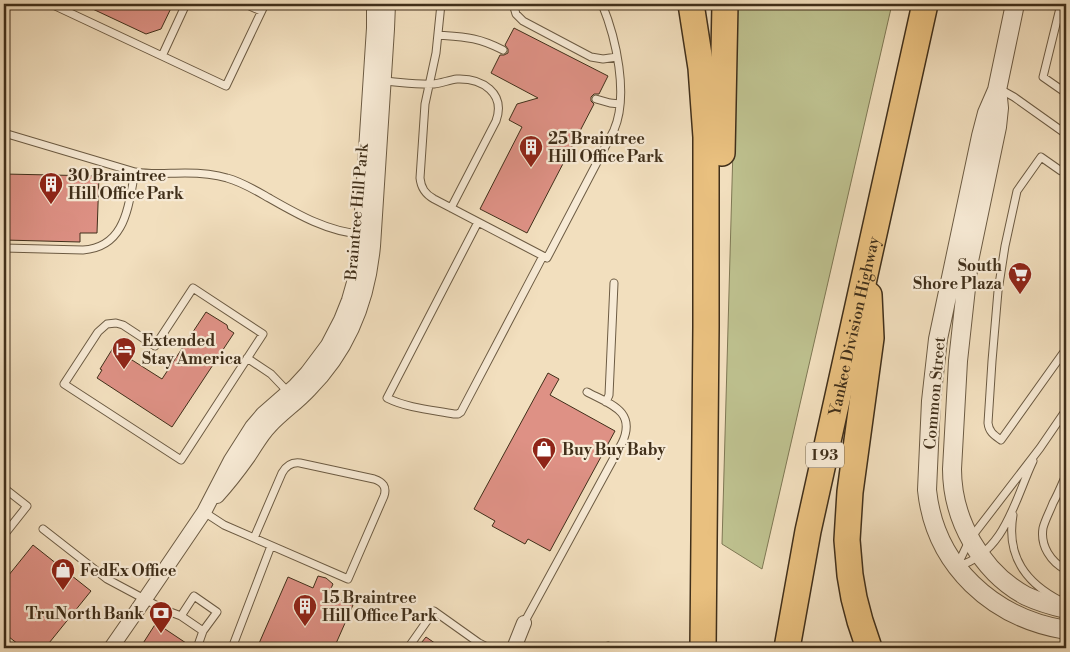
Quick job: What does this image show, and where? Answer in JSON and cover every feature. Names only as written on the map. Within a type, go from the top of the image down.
[{"type":"highway","points":[[690,4],[701,68],[706,137],[703,648]]},
{"type":"highway","points":[[706,327],[720,257],[725,4]]},
{"type":"highway","name":"Yankee Division Highway","points":[[787,648],[808,531],[925,4]]},
{"type":"highway","points":[[868,262],[871,338],[850,492],[847,540],[853,592],[869,648]]},
{"type":"street","name":"Braintree Hill Park","points":[[374,4],[377,81]]},
{"type":"street","name":"Braintree Hill Park","points":[[112,648],[204,512],[228,465],[252,427],[263,414],[292,397],[328,345],[342,320],[355,279],[359,257],[368,235],[377,81],[388,4]]},
{"type":"street","name":"Common Street","points":[[1015,4],[997,90],[987,113],[981,136],[941,326],[932,385],[927,479],[928,502],[940,541],[957,566],[979,591],[1004,609],[1032,622],[1066,630]]},
{"type":"street","name":"Common Street","points":[[997,90],[998,117],[969,261],[958,361],[952,479],[962,524],[980,555],[1018,592],[1044,604],[1066,609]]},
{"type":"street","points":[[514,648],[524,624]]},
{"type":"lane","points":[[51,4],[226,86],[265,4]]},
{"type":"lane","points":[[162,56],[186,4]]},
{"type":"lane","points":[[245,4],[261,11]]},
{"type":"lane","points":[[441,4],[433,68],[424,111],[420,178],[423,190],[428,196],[547,258],[618,119],[620,81],[617,57],[610,26],[602,4]]},
{"type":"lane","points":[[513,4],[516,14],[523,21],[591,57],[603,59],[617,57]]},
{"type":"lane","points":[[1061,4],[1043,77],[1066,93]]},
{"type":"lane","points":[[438,35],[478,39],[502,50]]},
{"type":"lane","points":[[377,81],[429,84],[452,80],[471,81],[492,90],[498,102],[496,121],[451,208]]},
{"type":"lane","points":[[997,90],[1008,93],[1066,134]]},
{"type":"lane","points":[[596,99],[610,104],[620,104]]},
{"type":"lane","points":[[4,132],[135,172],[160,174],[194,173],[227,178],[318,223],[346,233],[368,235]]},
{"type":"lane","points":[[1061,171],[1040,157],[1017,193],[1002,260],[992,352],[988,423],[990,430],[995,436],[1001,440],[1066,349]]},
{"type":"lane","points":[[4,248],[83,250],[108,242],[119,230],[124,219],[135,172]]},
{"type":"lane","points":[[478,222],[387,398],[401,403],[454,414],[461,412],[543,256]]},
{"type":"lane","points":[[606,402],[609,395],[614,283]]},
{"type":"lane","points":[[193,288],[263,334],[247,358],[181,460],[64,384],[98,332],[109,323],[123,325],[155,346],[193,288]]},
{"type":"lane","points":[[247,358],[271,374],[292,397]]},
{"type":"lane","points":[[524,624],[624,439],[626,425],[620,410],[587,392]]},
{"type":"lane","points":[[957,566],[970,539],[1040,448],[1066,410]]},
{"type":"lane","points":[[957,566],[974,560],[1002,532],[1040,448]]},
{"type":"lane","points":[[204,512],[224,525],[348,579],[386,491],[385,486],[382,482],[293,463],[285,468],[282,473],[254,538]]},
{"type":"lane","points":[[1066,475],[1042,533],[1047,553],[1052,560],[1066,570]]},
{"type":"lane","points":[[4,488],[27,506],[4,535]]},
{"type":"lane","points":[[1015,506],[1012,521],[1012,538],[1015,554],[1021,568],[1043,590],[1066,603]]},
{"type":"lane","points":[[43,529],[107,580],[167,611],[181,616],[203,631]]},
{"type":"lane","points":[[232,648],[272,546]]},
{"type":"lane","points":[[181,616],[194,596],[216,612],[203,631],[197,648]]},
{"type":"lane","points":[[408,648],[434,611],[488,648]]},
{"type":"green space","points":[[737,4],[892,4],[762,569],[722,544]]},
{"type":"building","points":[[82,4],[173,4],[161,29],[146,34]]},
{"type":"building","name":"25 Braintree Hill Office Park","points":[[514,28],[608,76],[599,94],[594,94],[591,97],[591,101],[594,104],[527,233],[480,209],[522,127],[509,120],[517,104],[538,98],[491,73],[500,55],[508,53],[505,45]]},
{"type":"building","name":"30 Braintree Hill Office Park","points":[[4,174],[99,176],[97,233],[80,233],[80,242],[4,240]]},
{"type":"building","name":"Extended Stay America","points":[[206,312],[227,325],[228,329],[234,333],[172,427],[97,378],[102,370],[100,369],[113,348],[162,379]]},
{"type":"building","name":"Buy Buy Baby","points":[[548,373],[559,379],[550,395],[615,431],[550,551],[528,539],[525,544],[492,526],[495,521],[474,509]]},
{"type":"building","points":[[33,545],[91,591],[45,648],[23,648],[4,633],[4,581]]},
{"type":"building","name":"15 Braintree Hill Office Park","points":[[318,576],[326,578],[333,584],[328,595],[353,605],[334,648],[257,648],[288,577],[313,588]]},
{"type":"building","name":"TruNorth Bank","points":[[156,623],[192,647],[192,648],[140,648]]},
{"type":"building","points":[[426,637],[442,648],[417,648]]},
{"type":"place","name":"25 Braintree Hill Office Park","points":[[531,168]]},
{"type":"place","name":"30 Braintree Hill Office Park","points":[[51,205]]},
{"type":"place","name":"South Shore Plaza","points":[[1020,295]]},
{"type":"place","name":"Extended Stay America","points":[[124,370]]},
{"type":"place","name":"Buy Buy Baby","points":[[544,470]]},
{"type":"place","name":"FedEx Office","points":[[63,591]]},
{"type":"place","name":"15 Braintree Hill Office Park","points":[[305,627]]},
{"type":"place","name":"TruNorth Bank","points":[[161,634]]}]
